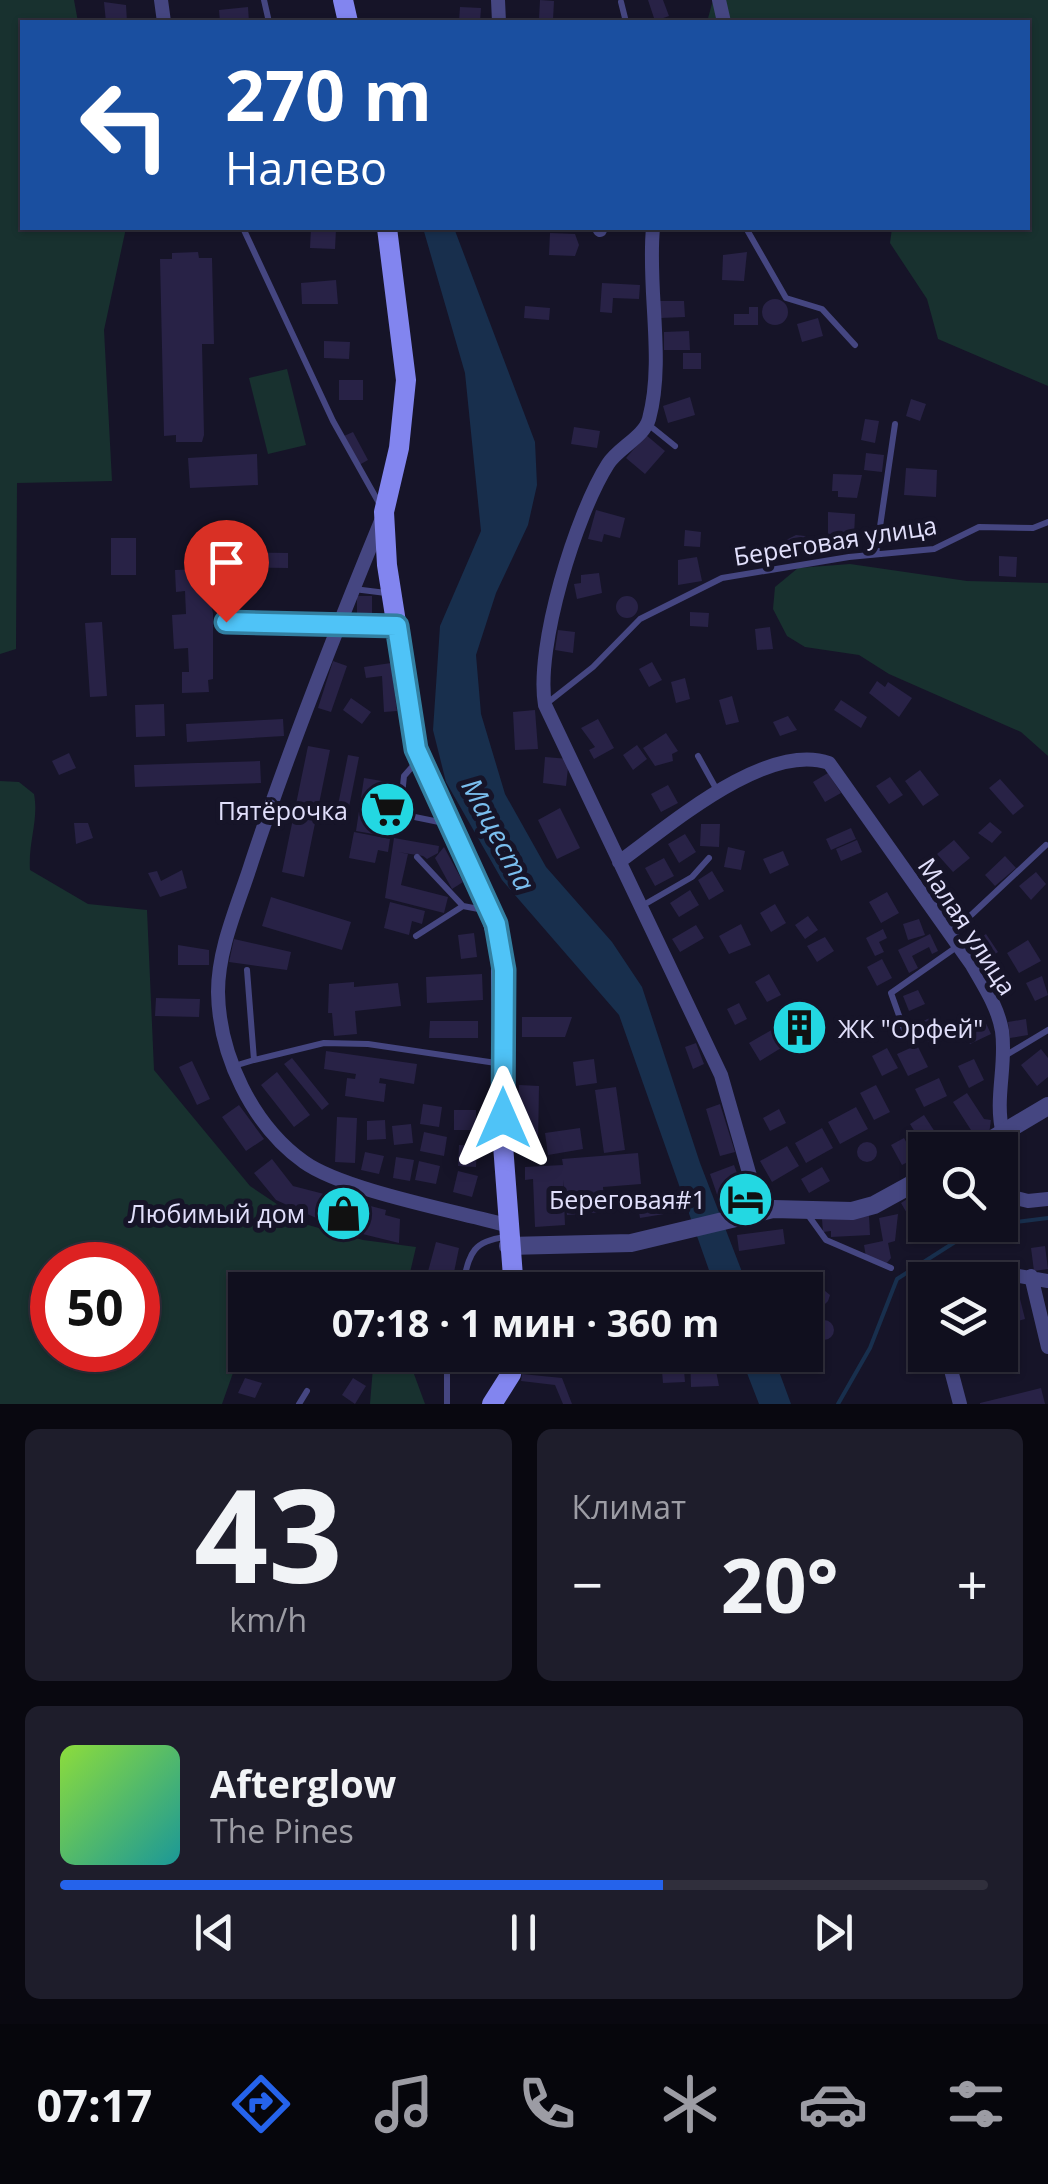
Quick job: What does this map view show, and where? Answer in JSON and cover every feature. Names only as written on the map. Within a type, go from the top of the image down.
[{"type":"main road","points":[[387,230],[406,380],[400,448],[384,512],[392,594],[420,759],[490,911],[504,970],[507,1236],[512,1272]]},
{"type":"main road","points":[[496,1402],[508,1372]]},
{"type":"street","points":[[652,230],[654,389],[648,424],[610,461],[586,509],[544,661],[546,705],[721,1074],[760,1211]]},
{"type":"street","points":[[384,512],[292,740],[223,953],[218,996],[233,1066],[270,1130],[317,1170],[507,1236],[631,1243],[760,1211],[864,1209],[908,1186]]},
{"type":"street","name":"Малая улица","points":[[719,794],[747,775],[792,758],[829,763],[955,940],[998,1016],[1002,1057],[998,1115],[1002,1132]]},
{"type":"street","points":[[618,862],[719,794]]},
{"type":"street","points":[[1006,1132],[1048,1106]]},
{"type":"street","points":[[1018,1198],[1048,1199]]},
{"type":"street","points":[[1018,1274],[1048,1281]]},
{"type":"street","points":[[1031,1276],[1048,1346]]},
{"type":"street","points":[[952,1372],[960,1404]]},
{"type":"lane","points":[[244,230],[333,421],[384,512]]},
{"type":"lane","points":[[747,230],[786,298],[822,309],[855,345]]},
{"type":"lane","points":[[648,424],[674,446]]},
{"type":"lane","points":[[876,554],[896,424]]},
{"type":"lane","name":"Береговая улица","points":[[546,705],[593,667],[640,619],[722,578],[934,549],[980,527],[1033,528],[1048,522]]},
{"type":"lane","points":[[353,589],[392,594]]},
{"type":"lane","points":[[226,622],[397,626]]},
{"type":"lane","points":[[698,756],[719,794]]},
{"type":"lane","points":[[420,759],[404,776],[400,814],[449,824]]},
{"type":"lane","points":[[906,1038],[892,993],[955,940],[1046,844]]},
{"type":"lane","points":[[417,858],[463,906],[490,911]]},
{"type":"lane","points":[[639,908],[692,877],[709,858]]},
{"type":"lane","points":[[416,936],[463,906]]},
{"type":"lane","points":[[247,970],[254,1060]]},
{"type":"lane","points":[[1002,1057],[1048,1030]]},
{"type":"lane","points":[[233,1066],[324,1043],[368,1044],[503,1063]]},
{"type":"lane","points":[[806,1210],[826,1240],[892,1268]]},
{"type":"lane","points":[[467,1272],[475,1247],[482,1240],[507,1236]]},
{"type":"lane","points":[[446,1372],[447,1404]]},
{"type":"lane","points":[[300,1404],[307,1391]]},
{"type":"green space","points":[[0,0],[74,0],[78,20],[20,20],[20,230],[126,230],[104,330],[112,481],[17,483],[16,649],[0,654]]},
{"type":"green space","points":[[713,0],[1048,0],[1048,386],[938,339],[927,299],[890,243],[892,230],[1030,230],[1030,20],[708,20]]},
{"type":"green space","points":[[287,369],[306,445],[268,454],[249,378]]},
{"type":"green space","points":[[850,564],[967,581],[1048,583],[1048,756],[1021,732],[889,674],[859,655],[805,647],[787,636],[773,609],[775,587],[798,568]]},
{"type":"green space","points":[[0,781],[19,782],[34,794],[30,870],[88,904],[147,910],[154,1070],[250,1186],[308,1225],[363,1240],[416,1247],[410,1272],[228,1272],[228,1372],[233,1372],[222,1404],[0,1404]]},
{"type":"green space","points":[[373,1372],[413,1372],[425,1404],[370,1404]]},
{"type":"water","name":"Мацеста","points":[[424,230],[455,230],[535,442],[537,485],[528,525],[496,593],[476,655],[481,714],[505,794],[546,867],[612,942],[642,987],[700,1163],[742,1272],[710,1272],[619,1015],[502,880],[446,782],[433,730],[440,626],[481,531],[465,373]]},
{"type":"water","points":[[747,1372],[779,1372],[791,1404],[759,1404]]},
{"type":"building","points":[[540,0],[554,1],[553,20],[539,19]]},
{"type":"building","points":[[648,0],[663,0],[669,16],[655,20]]},
{"type":"building","points":[[104,2],[126,5],[127,20],[106,20]]},
{"type":"building","points":[[248,7],[249,20],[220,20],[219,10]]},
{"type":"building","points":[[460,7],[481,8],[480,20],[459,20]]},
{"type":"building","points":[[311,230],[336,230],[335,249],[310,248]]},
{"type":"building","points":[[550,233],[575,234],[579,245],[575,256],[549,255]]},
{"type":"building","points":[[198,252],[199,258],[212,258],[214,344],[202,344],[204,435],[202,442],[176,442],[176,435],[164,436],[160,259],[172,259],[172,253]]},
{"type":"building","points":[[747,252],[744,281],[722,280],[723,255]]},
{"type":"building","points":[[336,280],[338,304],[302,304],[301,283]]},
{"type":"building","points":[[602,283],[640,285],[639,299],[613,298],[612,313],[600,312]]},
{"type":"building","points":[[775,299],[784,303],[788,312],[784,321],[775,325],[766,321],[762,312],[766,303]]},
{"type":"building","points":[[660,301],[684,301],[685,317],[660,318]]},
{"type":"building","points":[[525,306],[550,308],[549,320],[524,318]]},
{"type":"building","points":[[749,307],[758,307],[758,325],[734,325],[734,314],[749,314]]},
{"type":"building","points":[[818,318],[823,336],[802,342],[797,324]]},
{"type":"building","points":[[689,331],[690,350],[664,350],[664,332]]},
{"type":"building","points":[[324,341],[350,342],[349,359],[324,358]]},
{"type":"building","points":[[683,353],[701,353],[701,369],[683,369]]},
{"type":"building","points":[[339,380],[363,380],[363,400],[339,400]]},
{"type":"building","points":[[690,397],[695,415],[668,423],[663,406]]},
{"type":"building","points":[[911,399],[926,404],[920,421],[906,416]]},
{"type":"building","points":[[865,419],[879,421],[875,443],[861,440]]},
{"type":"building","points":[[574,427],[600,431],[597,448],[571,444]]},
{"type":"building","points":[[353,432],[368,460],[359,465],[344,436]]},
{"type":"building","points":[[646,435],[665,451],[645,474],[626,458]]},
{"type":"building","points":[[866,453],[884,455],[882,472],[864,470]]},
{"type":"building","points":[[257,454],[258,485],[190,488],[188,458]]},
{"type":"building","points":[[906,468],[937,470],[936,497],[904,495]]},
{"type":"building","points":[[833,474],[862,475],[857,498],[838,497],[838,491],[832,491]]},
{"type":"building","points":[[596,510],[625,518],[620,538],[604,534],[602,542],[588,539]]},
{"type":"building","points":[[828,512],[855,514],[854,537],[828,534]]},
{"type":"building","points":[[685,530],[701,532],[700,547],[684,546]]},
{"type":"building","points":[[796,535],[814,537],[816,554],[787,556],[786,540]]},
{"type":"building","points":[[111,538],[136,538],[136,575],[111,575]]},
{"type":"building","points":[[849,540],[850,551],[826,554],[825,542]]},
{"type":"building","points":[[231,552],[288,553],[288,568],[230,567]]},
{"type":"building","points":[[999,556],[1017,557],[1016,577],[999,576]]},
{"type":"building","points":[[697,557],[702,581],[678,585],[678,560]]},
{"type":"building","points":[[202,569],[213,613],[213,679],[208,680],[209,692],[182,693],[182,672],[189,672],[188,648],[174,649],[172,615],[186,614],[185,591],[176,592],[175,570]]},
{"type":"building","points":[[599,573],[602,593],[577,599],[574,584],[581,583],[581,575]]},
{"type":"building","points":[[357,596],[372,596],[372,620],[357,620]]},
{"type":"building","points":[[627,596],[635,599],[635,615],[627,618],[619,615],[616,607],[619,599]]},
{"type":"building","points":[[690,612],[709,613],[708,627],[690,626]]},
{"type":"building","points":[[102,622],[107,696],[90,697],[85,623]]},
{"type":"building","points":[[770,627],[773,649],[757,650],[755,629]]},
{"type":"building","points":[[558,630],[575,632],[573,653],[555,650]]},
{"type":"building","points":[[333,661],[347,666],[331,712],[318,708]]},
{"type":"building","points":[[652,662],[662,680],[649,687],[639,669]]},
{"type":"building","points":[[391,663],[397,711],[384,712],[382,676],[366,678],[364,667]]},
{"type":"building","points":[[685,678],[690,699],[676,703],[671,682]]},
{"type":"building","points":[[877,681],[885,687],[888,682],[912,698],[899,717],[869,693]]},
{"type":"building","points":[[732,696],[739,722],[726,725],[719,700]]},
{"type":"building","points":[[351,698],[371,712],[362,724],[343,710]]},
{"type":"building","points":[[841,700],[867,717],[861,728],[834,710]]},
{"type":"building","points":[[164,704],[165,736],[136,737],[135,705]]},
{"type":"building","points":[[535,710],[538,749],[515,750],[513,712]]},
{"type":"building","points":[[788,716],[797,730],[780,736],[773,722]]},
{"type":"building","points":[[283,719],[284,736],[187,742],[186,724]]},
{"type":"building","points":[[598,719],[614,748],[594,759],[589,750],[595,747],[581,728]]},
{"type":"building","points":[[666,733],[678,751],[672,754],[673,761],[655,766],[643,748]]},
{"type":"building","points":[[637,745],[647,759],[633,770],[623,755]]},
{"type":"building","points":[[308,746],[330,750],[304,877],[282,872]]},
{"type":"building","points":[[69,753],[76,768],[59,775],[52,761]]},
{"type":"building","points":[[348,755],[359,757],[349,807],[338,805]]},
{"type":"building","points":[[545,757],[569,759],[566,786],[543,783]]},
{"type":"building","points":[[260,761],[261,783],[135,787],[134,765]]},
{"type":"building","points":[[920,770],[939,795],[923,806],[905,781]]},
{"type":"building","points":[[828,773],[841,793],[825,802],[813,782]]},
{"type":"building","points":[[890,777],[903,795],[889,804],[876,786]]},
{"type":"building","points":[[364,778],[394,783],[385,836],[356,831]]},
{"type":"building","points":[[1000,779],[1024,806],[1013,815],[989,788]]},
{"type":"building","points":[[668,785],[678,803],[661,812],[651,794]]},
{"type":"building","points":[[560,808],[580,848],[557,859],[538,820]]},
{"type":"building","points":[[990,822],[1002,832],[992,843],[978,833]]},
{"type":"building","points":[[74,823],[88,823],[93,838],[76,844]]},
{"type":"building","points":[[701,824],[720,824],[719,847],[700,846]]},
{"type":"building","points":[[851,828],[856,839],[831,850],[826,839]]},
{"type":"building","points":[[354,832],[390,839],[388,852],[378,850],[375,863],[349,858]]},
{"type":"building","points":[[685,834],[696,852],[679,863],[668,844]]},
{"type":"building","points":[[394,838],[439,846],[438,853],[427,859],[423,856],[398,852],[408,854],[401,885],[448,897],[444,913],[385,898]]},
{"type":"building","points":[[857,840],[862,852],[841,861],[836,849]]},
{"type":"building","points":[[954,840],[970,858],[953,872],[937,854]]},
{"type":"building","points":[[444,847],[463,882],[452,889],[435,858]]},
{"type":"building","points":[[728,847],[745,851],[741,870],[724,867]]},
{"type":"building","points":[[783,851],[789,865],[770,874],[763,859]]},
{"type":"building","points":[[1005,856],[1016,868],[995,886],[985,875]]},
{"type":"building","points":[[664,858],[674,876],[655,886],[645,868]]},
{"type":"building","points":[[182,870],[187,888],[160,897],[148,873],[157,871],[161,881]]},
{"type":"building","points":[[712,871],[724,891],[709,900],[698,880]]},
{"type":"building","points":[[1036,872],[1046,884],[1031,900],[1019,886]]},
{"type":"building","points":[[690,890],[699,905],[679,917],[670,903]]},
{"type":"building","points":[[887,892],[899,913],[881,923],[869,902]]},
{"type":"building","points":[[271,897],[351,922],[342,950],[262,926]]},
{"type":"building","points":[[390,902],[425,911],[422,924],[412,921],[409,935],[384,928]]},
{"type":"building","points":[[775,904],[786,923],[771,932],[760,913]]},
{"type":"building","points":[[808,916],[818,930],[805,939],[795,925]]},
{"type":"building","points":[[919,919],[925,935],[908,940],[903,924]]},
{"type":"building","points":[[741,924],[751,945],[729,954],[719,936]]},
{"type":"building","points":[[696,925],[704,938],[680,952],[672,939]]},
{"type":"building","points":[[883,929],[887,938],[879,942],[884,952],[875,956],[866,938]]},
{"type":"building","points":[[474,933],[477,957],[461,959],[458,935]]},
{"type":"building","points":[[930,934],[938,951],[932,954],[929,947],[912,956],[918,968],[909,973],[898,950]]},
{"type":"building","points":[[986,934],[998,952],[982,963],[970,945]]},
{"type":"building","points":[[825,937],[834,951],[817,962],[807,946]]},
{"type":"building","points":[[234,939],[291,952],[287,970],[229,962]]},
{"type":"building","points":[[1028,940],[1041,961],[1019,973],[1007,953]]},
{"type":"building","points":[[178,945],[209,950],[209,965],[178,965]]},
{"type":"building","points":[[882,959],[892,978],[877,986],[867,967]]},
{"type":"building","points":[[482,974],[483,1000],[427,1003],[426,977]]},
{"type":"building","points":[[769,974],[781,995],[767,1002],[755,982]]},
{"type":"building","points":[[1042,976],[1048,995],[1035,1001],[1026,983]]},
{"type":"building","points":[[354,982],[354,987],[398,983],[401,1006],[355,1011],[357,1034],[334,1036],[332,1013],[328,1013],[329,984]]},
{"type":"building","points":[[918,990],[925,1004],[909,1011],[903,996]]},
{"type":"building","points":[[156,998],[200,999],[199,1017],[155,1016]]},
{"type":"building","points":[[739,1003],[747,1019],[735,1025],[727,1009]]},
{"type":"building","name":"ЖК \"Орфей\"","points":[[805,1009],[817,1032],[793,1045],[781,1024]]},
{"type":"building","points":[[934,1016],[946,1034],[928,1042],[919,1023]]},
{"type":"building","points":[[522,1017],[572,1017],[565,1037],[522,1037]]},
{"type":"building","points":[[983,1017],[991,1034],[970,1044],[962,1027]]},
{"type":"building","points":[[1026,1019],[1028,1035],[1010,1038],[1008,1022]]},
{"type":"building","points":[[430,1021],[478,1021],[478,1038],[429,1038]]},
{"type":"building","points":[[775,1028],[783,1042],[781,1048],[760,1061],[749,1043]]},
{"type":"building","points":[[696,1043],[704,1064],[693,1069],[685,1047]]},
{"type":"building","points":[[917,1045],[928,1067],[908,1076],[897,1054]]},
{"type":"building","points":[[887,1048],[898,1068],[882,1076],[872,1056]]},
{"type":"building","points":[[1041,1049],[1048,1058],[1048,1077],[1037,1086],[1021,1065]]},
{"type":"building","points":[[326,1051],[417,1064],[414,1084],[380,1078],[379,1083],[386,1084],[384,1102],[345,1096],[347,1078],[355,1079],[356,1074],[324,1069]]},
{"type":"building","points":[[292,1058],[329,1104],[322,1110],[284,1064]]},
{"type":"building","points":[[594,1059],[597,1083],[576,1086],[573,1062]]},
{"type":"building","points":[[974,1059],[984,1080],[969,1088],[958,1066]]},
{"type":"building","points":[[192,1061],[210,1099],[197,1105],[179,1067]]},
{"type":"building","points":[[277,1072],[310,1115],[294,1127],[261,1085]]},
{"type":"building","points":[[939,1078],[947,1096],[924,1107],[915,1089]]},
{"type":"building","points":[[519,1085],[539,1086],[538,1144],[517,1143]]},
{"type":"building","points":[[876,1085],[890,1112],[874,1120],[860,1093]]},
{"type":"building","points":[[616,1087],[625,1150],[604,1153],[595,1090]]},
{"type":"building","points":[[967,1093],[984,1119],[991,1120],[989,1132],[972,1132],[953,1102]]},
{"type":"building","points":[[423,1104],[442,1107],[439,1127],[420,1124]]},
{"type":"building","points":[[720,1104],[735,1152],[720,1156],[706,1109]]},
{"type":"building","points":[[239,1105],[264,1139],[246,1151],[222,1117]]},
{"type":"building","points":[[856,1107],[868,1129],[840,1144],[828,1122]]},
{"type":"building","points":[[779,1109],[786,1123],[770,1131],[763,1118]]},
{"type":"building","points":[[454,1110],[476,1110],[476,1130],[454,1130]]},
{"type":"building","points":[[924,1115],[935,1132],[915,1132],[910,1124]]},
{"type":"building","points":[[337,1117],[357,1118],[355,1163],[335,1162]]},
{"type":"building","points":[[385,1120],[386,1139],[367,1140],[367,1121]]},
{"type":"building","points":[[411,1124],[413,1143],[394,1145],[392,1126]]},
{"type":"building","points":[[580,1128],[583,1149],[548,1155],[545,1133]]},
{"type":"building","points":[[822,1128],[833,1148],[806,1163],[795,1143]]},
{"type":"building","points":[[424,1132],[447,1137],[444,1156],[420,1151]]},
{"type":"building","points":[[904,1138],[908,1162],[902,1165],[891,1145]]},
{"type":"building","points":[[867,1142],[877,1152],[867,1162],[857,1152]]},
{"type":"building","points":[[459,1145],[477,1146],[476,1167],[458,1166]]},
{"type":"building","points":[[787,1146],[799,1166],[772,1182],[760,1161]]},
{"type":"building","points":[[365,1152],[384,1156],[379,1174],[361,1170]]},
{"type":"building","points":[[638,1153],[641,1184],[603,1187],[605,1212],[567,1215],[563,1180],[565,1225],[535,1227],[533,1179],[525,1180],[525,1167],[563,1165],[562,1159]]},
{"type":"building","points":[[396,1157],[414,1160],[410,1181],[393,1178]]},
{"type":"building","points":[[272,1159],[293,1186],[386,1210],[385,1215],[400,1219],[399,1243],[322,1224],[323,1221],[276,1200],[254,1173]]},
{"type":"building","points":[[419,1161],[440,1166],[436,1184],[415,1180]]},
{"type":"building","points":[[734,1165],[746,1197],[721,1206],[710,1174]]},
{"type":"building","points":[[822,1167],[830,1181],[809,1193],[801,1179]]},
{"type":"building","points":[[458,1171],[478,1176],[472,1197],[453,1192]]},
{"type":"building","points":[[661,1196],[664,1214],[640,1218],[637,1200]]},
{"type":"building","points":[[898,1214],[895,1241],[888,1243],[891,1258],[886,1264],[866,1257],[864,1245],[883,1241],[879,1218]]},
{"type":"building","points":[[869,1216],[870,1235],[831,1237],[831,1231],[823,1232],[822,1219]]},
{"type":"building","points":[[783,1229],[785,1244],[739,1251],[737,1235]]},
{"type":"building","points":[[436,1242],[459,1248],[454,1272],[428,1272]]},
{"type":"building","points":[[1045,1246],[1048,1269],[1034,1271],[1031,1248]]},
{"type":"building","points":[[823,1289],[830,1295],[823,1306]]},
{"type":"building","points":[[1018,1295],[1025,1319],[1018,1321]]},
{"type":"building","points":[[823,1320],[834,1326],[834,1334],[823,1340]]},
{"type":"building","points":[[662,1372],[684,1372],[685,1382],[663,1383]]},
{"type":"building","points":[[691,1372],[716,1372],[719,1386],[691,1387]]},
{"type":"building","points":[[522,1374],[562,1378],[572,1404],[563,1404],[555,1385],[521,1381]]},
{"type":"building","points":[[245,1378],[262,1383],[255,1398],[238,1393]]},
{"type":"building","points":[[353,1378],[366,1386],[355,1404],[342,1395]]},
{"type":"building","points":[[1041,1388],[1045,1404],[980,1404],[980,1403]]},
{"type":"waterway","points":[[1018,1222],[1048,1218]]},
{"type":"waterway","points":[[838,1404],[870,1348],[897,1279],[955,1242]]},
{"type":"place","name":"Пятёрочка","points":[[387,810]]},
{"type":"place","name":"ЖК \"Орфей\"","points":[[799,1028]]},
{"type":"place","name":"Береговая#1","points":[[745,1199]]},
{"type":"place","name":"Любимый дом","points":[[344,1213]]},
{"type":"route","points":[[226,622],[397,626],[416,749],[496,924],[504,970],[503,1118]]}]
